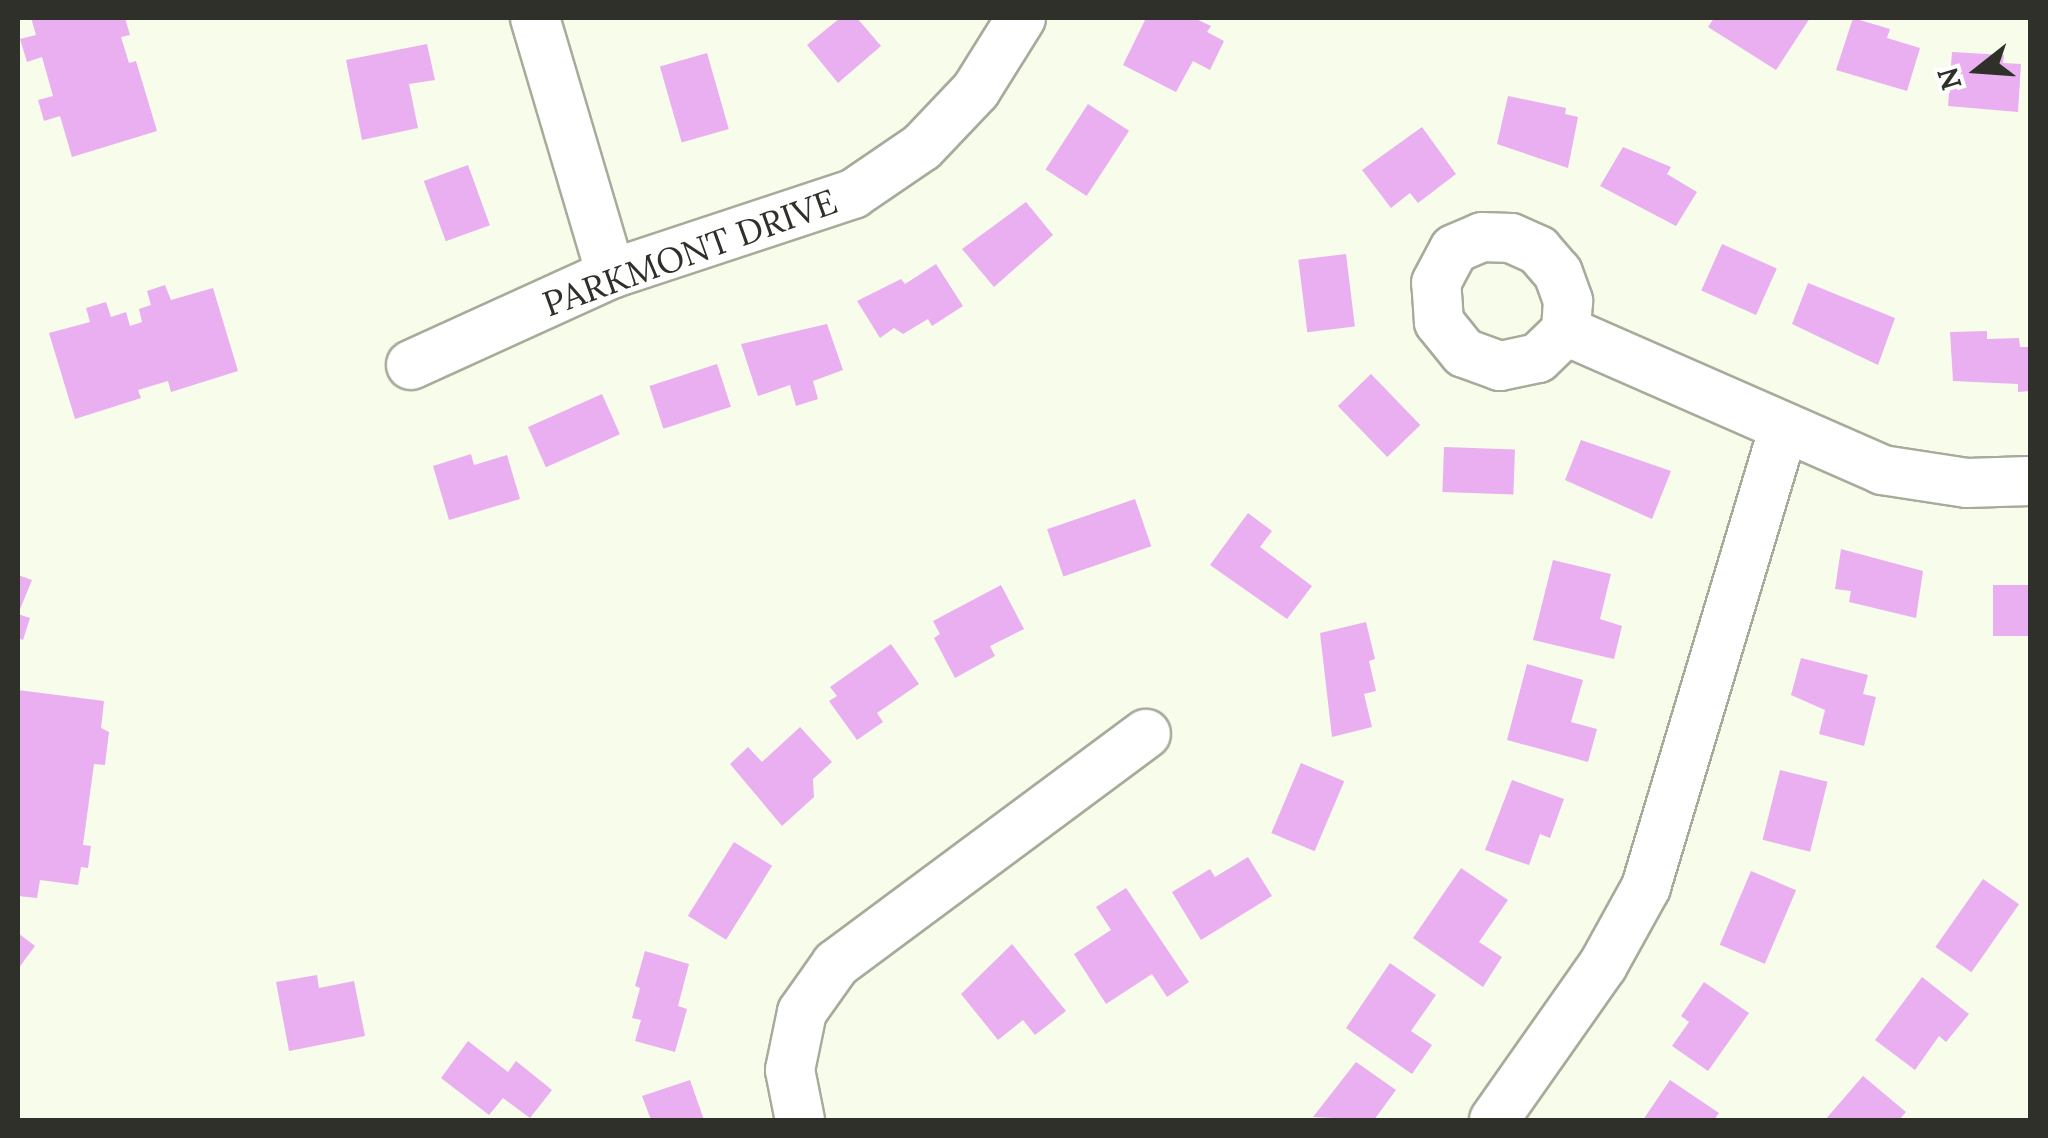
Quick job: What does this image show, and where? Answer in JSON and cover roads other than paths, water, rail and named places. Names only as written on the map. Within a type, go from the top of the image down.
[{"type":"street","points":[[534,18],[611,274]]},
{"type":"street","name":"PARKMONT DRIVE","points":[[411,365],[611,274],[853,194],[922,147],[976,90],[1021,18]]},
{"type":"street","points":[[1566,330],[1882,470],[1967,482],[2030,481]]},
{"type":"street","points":[[1494,1120],[1603,965],[1646,886],[1783,429]]},
{"type":"street","points":[[800,1120],[790,1070],[802,1012],[836,964],[1146,734]]}]
